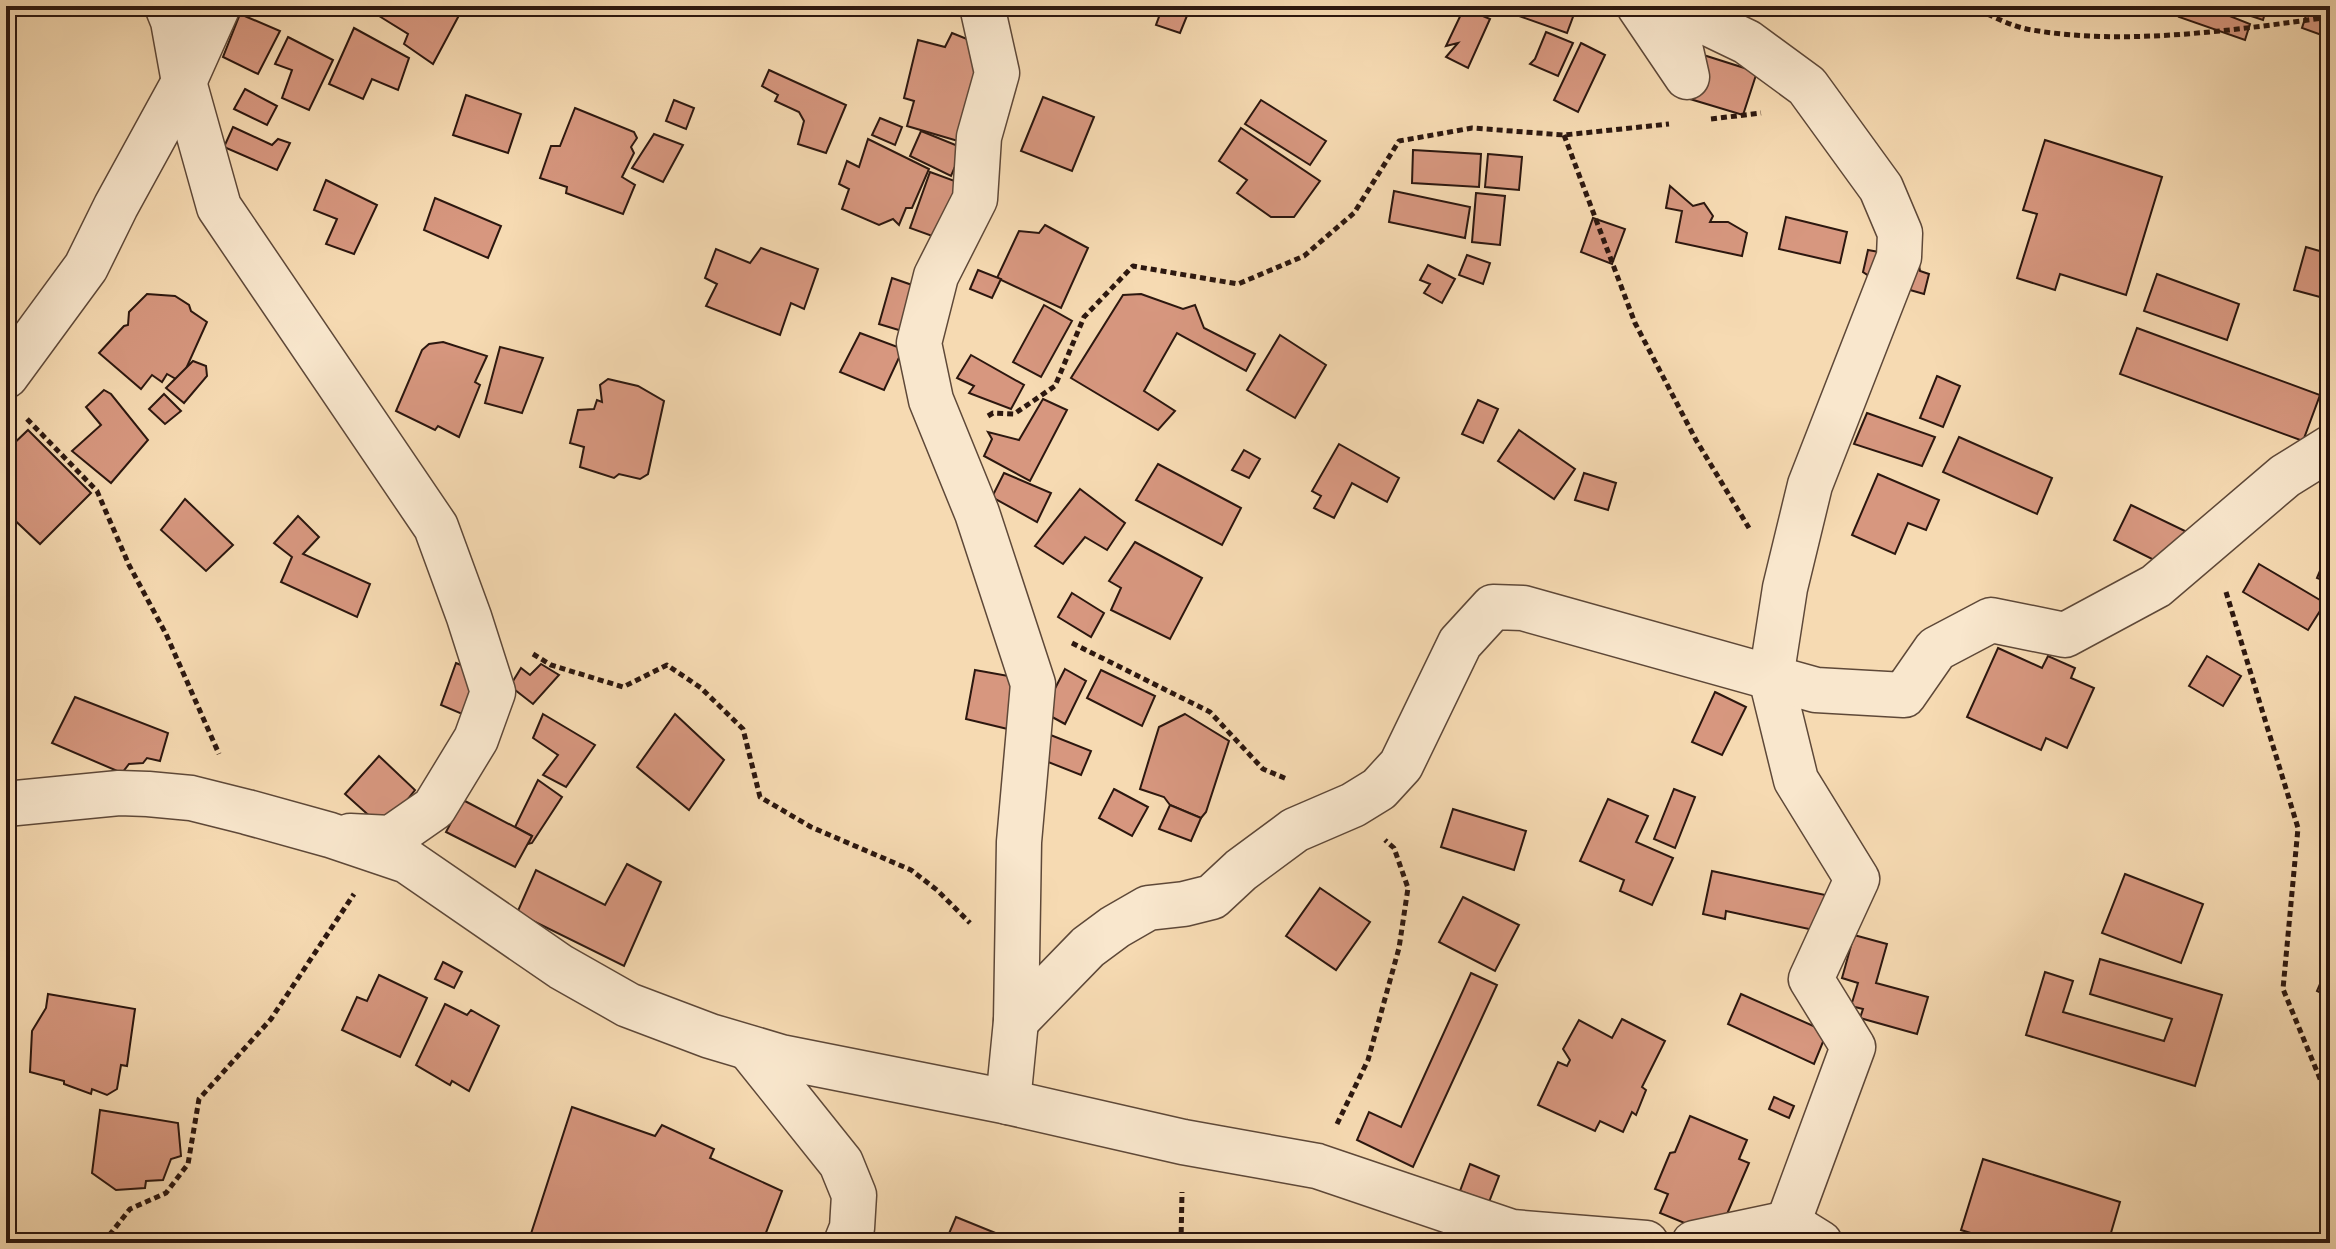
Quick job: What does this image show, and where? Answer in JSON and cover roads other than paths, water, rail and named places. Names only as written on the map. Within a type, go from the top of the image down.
[{"type":"street","points":[[167,6],[173,21],[184,82],[219,207],[436,527],[493,692],[476,739],[434,808],[391,838],[330,835]]},
{"type":"street","points":[[6,376],[86,267],[184,82],[218,6]]},
{"type":"street","points":[[982,6],[997,73],[979,137],[975,199],[936,276],[919,343],[931,400],[977,513],[1033,684],[1019,842],[1016,1021],[1008,1102]]},
{"type":"street","points":[[1639,6],[1687,77],[1672,6]]},
{"type":"street","points":[[1672,6],[1747,42],[1807,86],[1881,188],[1900,233],[1899,257],[1810,485],[1785,588],[1771,678],[1796,780],[1857,879],[1811,979],[1853,1047],[1804,1233],[1694,1243]]},
{"type":"street","points":[[1016,1021],[1088,947],[1115,927],[1148,908],[1212,897],[1241,870],[1295,830],[1353,805],[1379,789],[1401,765],[1460,643],[1493,607],[1523,608],[1816,690],[1904,695],[1936,649],[1991,620],[2065,635],[2156,586],[2285,476],[2330,448]]},
{"type":"street","points":[[6,804],[119,793],[191,798],[247,812],[407,861],[561,967],[628,1005],[710,1036],[781,1057],[1008,1102],[1183,1142],[1317,1166],[1512,1232],[1646,1243]]},
{"type":"street","points":[[749,1048],[841,1163],[854,1195],[852,1228],[846,1243]]}]
